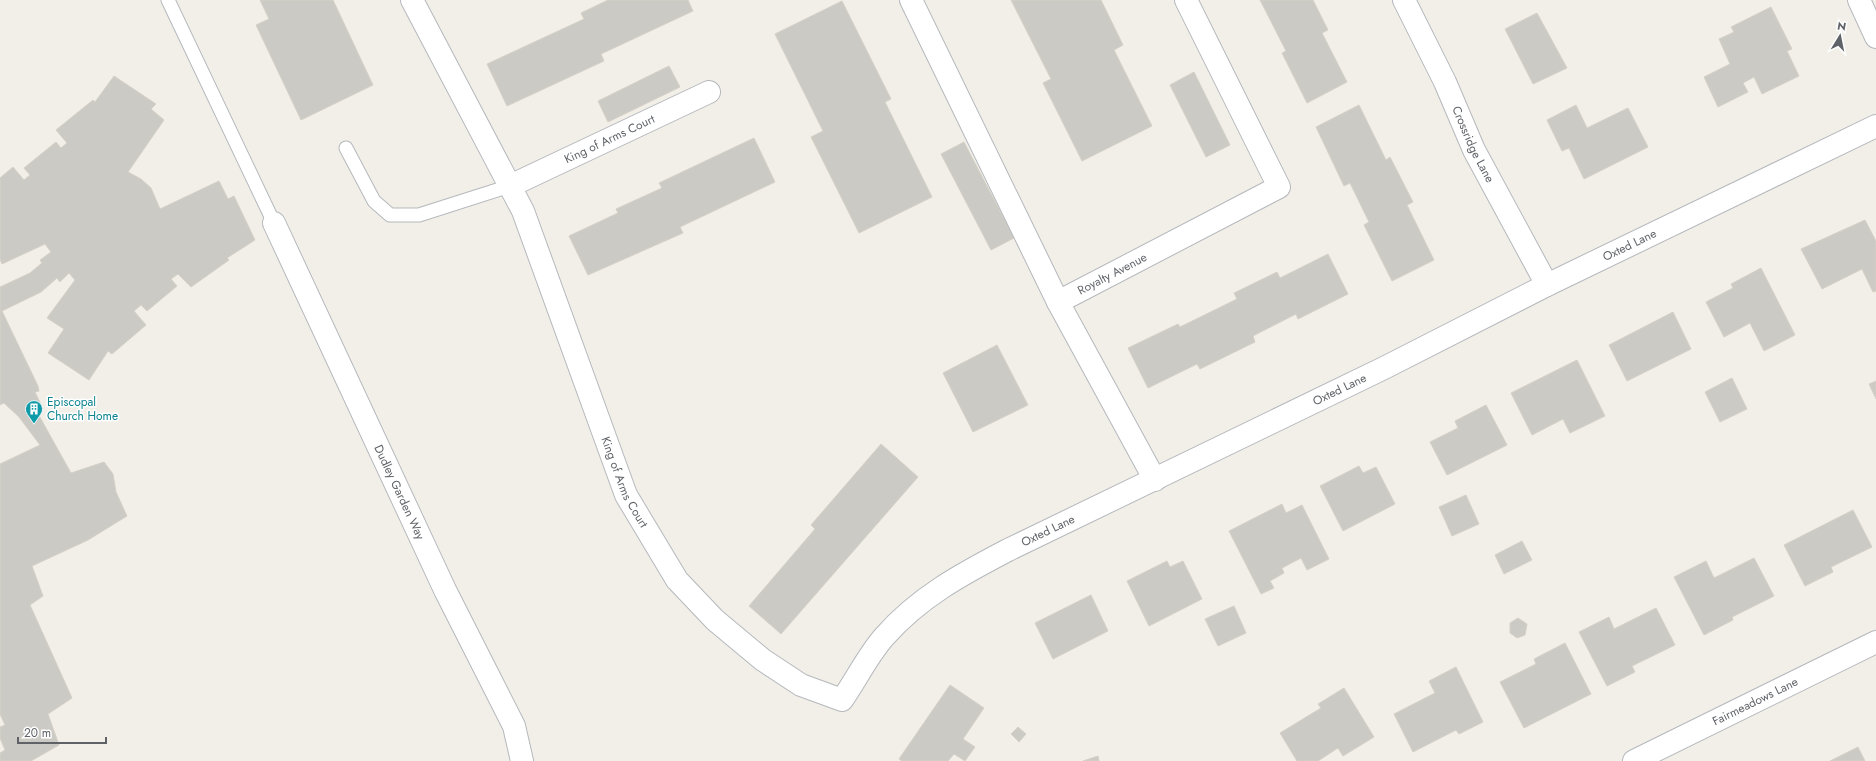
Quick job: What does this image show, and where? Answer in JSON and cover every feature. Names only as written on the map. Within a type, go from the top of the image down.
[{"type":"street","name":"King of Arms Court","points":[[413,0],[523,211],[626,495],[677,580],[714,620],[763,660],[802,685],[842,700]]},
{"type":"street","points":[[910,0],[1058,302],[1155,480]]},
{"type":"street","name":"Royalty Avenue","points":[[1058,302],[1279,187],[1186,0]]},
{"type":"street","name":"Crossridge Lane","points":[[1404,0],[1445,82],[1474,150],[1547,285]]},
{"type":"street","points":[[1859,0],[1876,37]]},
{"type":"street","name":"King of Arms Court","points":[[510,186],[709,92]]},
{"type":"street","name":"Oxted Lane","points":[[842,700],[884,637],[918,604],[951,580],[1008,550],[1384,368],[1547,285],[1876,126]]},
{"type":"street","name":"Dudley Garden Way","points":[[274,223],[445,590],[514,726],[522,761]]},
{"type":"street","name":"Fairmeadows Lane","points":[[1634,761],[1876,642]]},
{"type":"lane","points":[[168,0],[274,223]]},
{"type":"lane","points":[[346,148],[374,201],[390,215],[419,215],[510,186]]},
{"type":"building","points":[[260,0],[333,0],[373,85],[301,120],[256,25],[269,19]]},
{"type":"building","points":[[608,0],[688,0],[693,11],[601,54],[604,61],[507,106],[487,64],[584,19],[581,13]]},
{"type":"building","points":[[1011,0],[1101,0],[1123,45],[1114,50],[1152,126],[1082,161],[1043,83],[1051,79]]},
{"type":"building","points":[[1260,0],[1313,0],[1328,30],[1322,33],[1347,82],[1307,103],[1282,53],[1286,51]]},
{"type":"building","points":[[842,1],[891,99],[885,102],[932,197],[859,233],[811,137],[823,131],[775,34]]},
{"type":"building","points":[[1771,7],[1792,49],[1787,51],[1799,76],[1762,94],[1754,77],[1743,83],[1748,92],[1718,107],[1704,77],[1730,64],[1719,39],[1734,32],[1731,27]]},
{"type":"building","points":[[1537,13],[1567,68],[1533,84],[1505,29]]},
{"type":"building","points":[[669,66],[680,87],[608,122],[598,101]]},
{"type":"building","points":[[1194,72],[1230,145],[1206,157],[1170,85]]},
{"type":"building","name":"Episcopal Church Home","points":[[114,76],[156,104],[151,109],[164,120],[128,172],[141,179],[151,188],[160,209],[219,181],[228,199],[234,196],[255,240],[227,258],[229,260],[191,287],[178,274],[171,279],[177,286],[147,311],[141,305],[134,311],[146,325],[112,354],[108,351],[89,380],[48,353],[64,329],[47,318],[75,280],[69,273],[60,282],[57,278],[41,292],[2,311],[38,386],[39,391],[35,392],[43,409],[37,412],[71,473],[104,462],[113,474],[116,492],[127,516],[88,540],[32,566],[43,596],[30,605],[72,698],[48,714],[59,745],[31,761],[0,761],[0,753],[5,750],[0,738],[0,727],[5,725],[0,714],[0,464],[40,445],[19,417],[4,403],[0,405],[0,287],[30,273],[42,263],[40,260],[51,252],[45,244],[2,264],[0,259],[0,178],[13,167],[24,180],[30,175],[24,168],[56,142],[61,148],[67,143],[56,130],[93,100],[95,102]]},
{"type":"building","points":[[1359,105],[1386,160],[1390,157],[1413,202],[1407,205],[1434,260],[1392,281],[1364,225],[1369,222],[1350,183],[1344,186],[1316,127]]},
{"type":"building","points":[[1576,105],[1587,128],[1628,108],[1648,147],[1584,179],[1569,148],[1562,151],[1547,120]]},
{"type":"building","points":[[754,138],[775,182],[680,227],[683,233],[588,275],[569,236],[618,213],[616,209],[662,188],[659,183]]},
{"type":"building","points":[[964,142],[1014,238],[991,250],[941,154]]},
{"type":"building","points":[[1865,220],[1876,241],[1876,291],[1873,292],[1862,269],[1822,289],[1801,249]]},
{"type":"building","points":[[1328,254],[1348,294],[1298,319],[1296,314],[1253,336],[1255,342],[1200,369],[1197,364],[1148,388],[1128,348],[1178,324],[1180,327],[1237,299],[1234,293],[1277,272],[1280,278]]},
{"type":"building","points":[[1761,268],[1795,335],[1764,351],[1750,323],[1724,337],[1706,302],[1733,288],[1731,284]]},
{"type":"building","points":[[1673,312],[1691,349],[1627,381],[1609,345]]},
{"type":"building","points":[[997,345],[1028,405],[973,432],[943,373]]},
{"type":"building","points":[[1577,360],[1605,416],[1570,433],[1563,419],[1532,435],[1511,393]]},
{"type":"building","points":[[1732,378],[1747,409],[1720,422],[1705,392]]},
{"type":"building","points":[[1876,381],[1876,399],[1869,384]]},
{"type":"building","points":[[1486,405],[1507,445],[1447,475],[1430,442],[1458,428],[1455,421]]},
{"type":"building","points":[[881,444],[918,477],[781,634],[749,606],[815,529],[811,525]]},
{"type":"building","points":[[1359,466],[1363,473],[1376,467],[1395,504],[1343,531],[1320,486]]},
{"type":"building","points":[[1466,495],[1479,524],[1452,536],[1439,507]]},
{"type":"building","points":[[1282,504],[1286,513],[1302,505],[1329,559],[1307,570],[1301,558],[1282,568],[1284,573],[1270,581],[1274,588],[1261,594],[1229,531]]},
{"type":"building","points":[[1853,510],[1872,547],[1831,567],[1833,572],[1805,586],[1784,545]]},
{"type":"building","points":[[1522,541],[1532,560],[1504,574],[1495,555]]},
{"type":"building","points":[[1754,558],[1774,596],[1732,617],[1733,620],[1704,635],[1674,577],[1706,561],[1714,578]]},
{"type":"building","points":[[1167,561],[1170,567],[1183,561],[1202,599],[1149,626],[1127,581]]},
{"type":"building","points":[[1091,595],[1108,631],[1053,659],[1035,623]]},
{"type":"building","points":[[1234,606],[1246,633],[1218,646],[1205,619]]},
{"type":"building","points":[[1656,608],[1675,645],[1632,666],[1635,672],[1607,686],[1579,632],[1609,617],[1614,629]]},
{"type":"building","points":[[1518,618],[1527,624],[1525,635],[1517,638],[1510,633],[1510,623]]},
{"type":"building","points":[[1565,643],[1591,694],[1524,728],[1500,682],[1536,664],[1534,659]]},
{"type":"building","points":[[1456,667],[1483,722],[1459,734],[1456,730],[1413,752],[1394,714],[1435,693],[1429,681]]},
{"type":"building","points":[[950,685],[984,708],[963,739],[975,747],[965,761],[954,754],[948,761],[902,761],[899,759]]},
{"type":"building","points":[[1344,688],[1374,737],[1343,756],[1338,748],[1318,761],[1297,761],[1280,733],[1321,708],[1318,704]]},
{"type":"building","points":[[1018,727],[1026,734],[1019,742],[1011,734]]},
{"type":"building","points":[[1858,747],[1865,761],[1830,761]]},
{"type":"building","points":[[1098,756],[1099,761],[1083,761]]},
{"type":"place","name":"Episcopal Church Home","points":[[34,424]]}]
